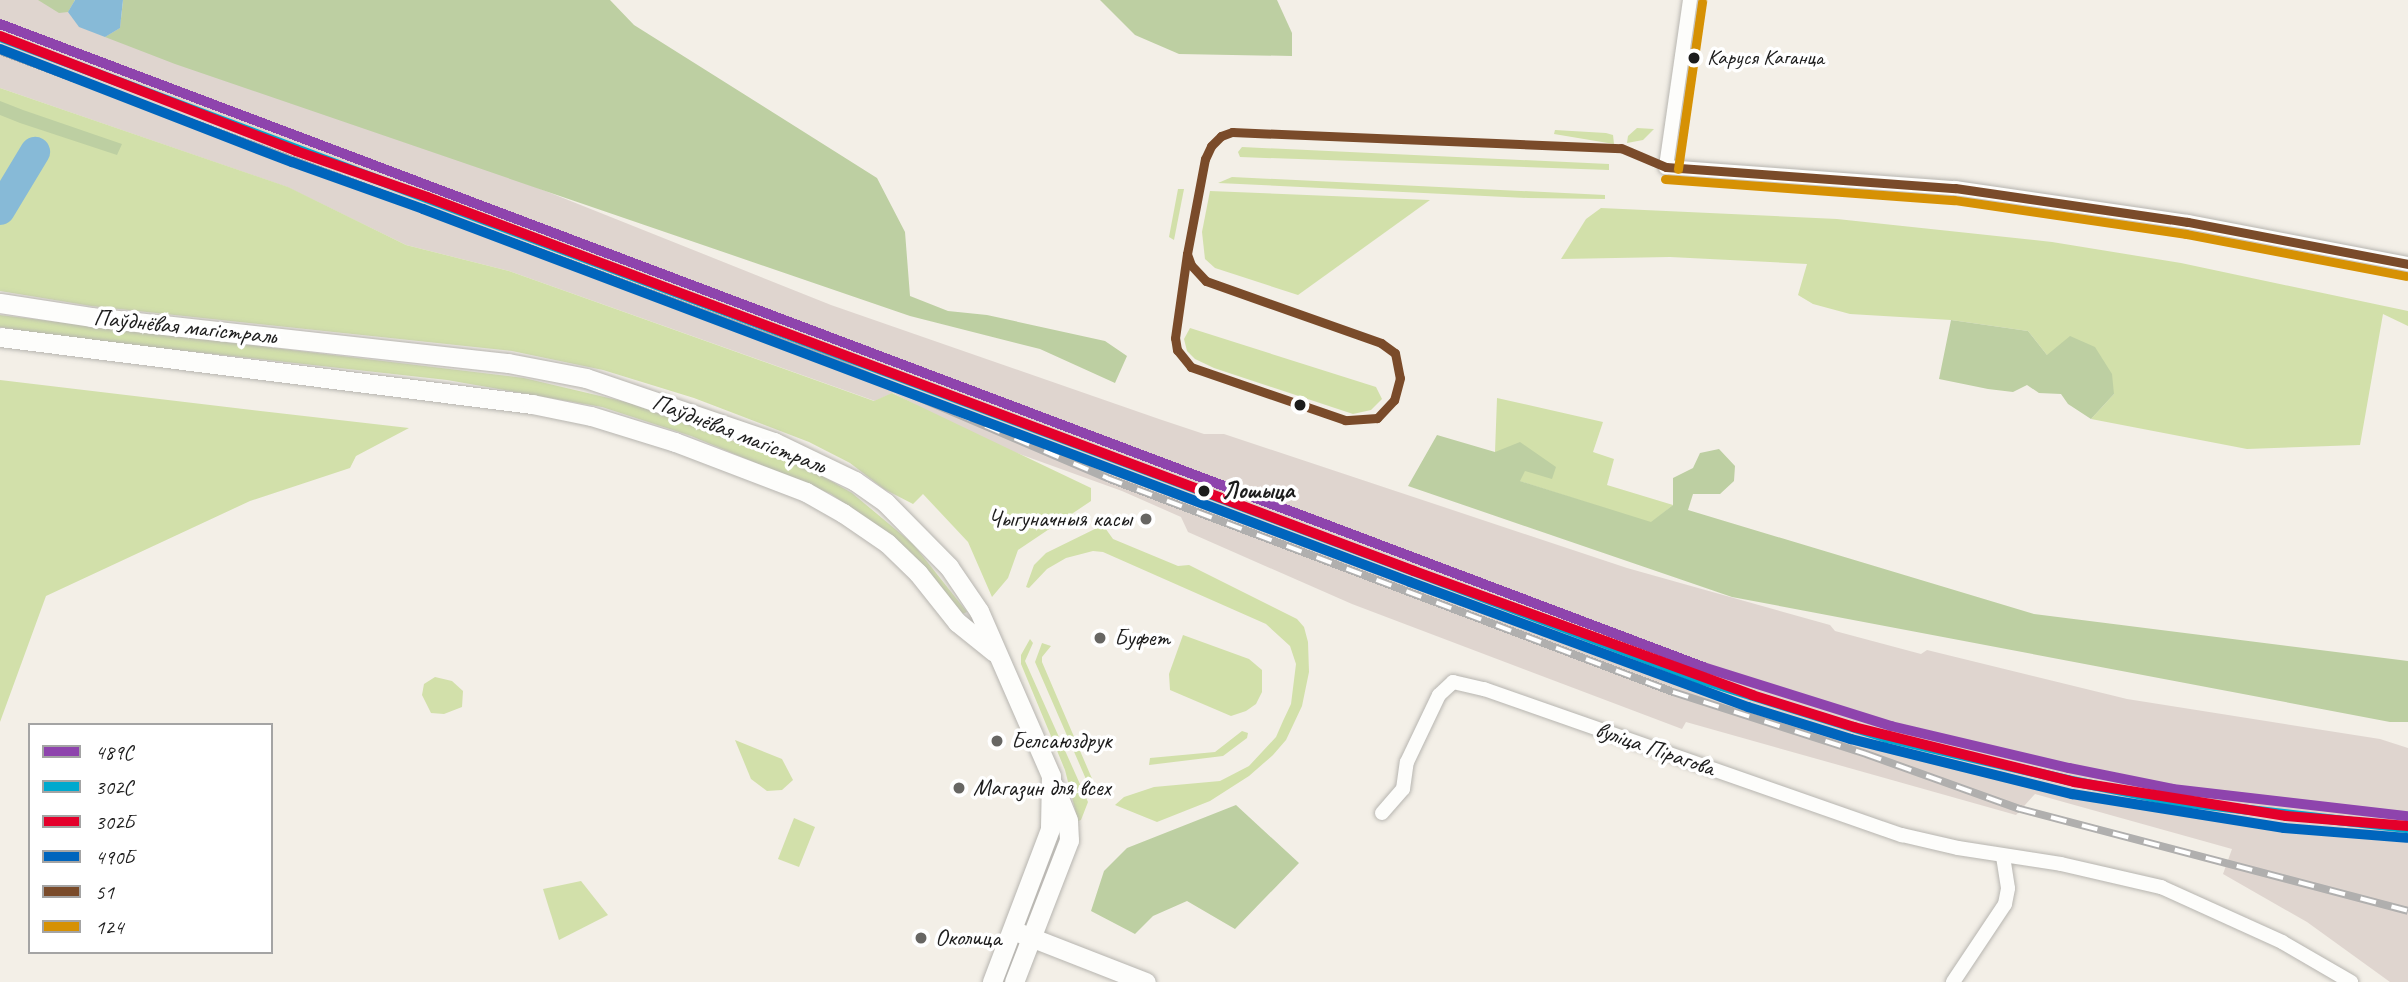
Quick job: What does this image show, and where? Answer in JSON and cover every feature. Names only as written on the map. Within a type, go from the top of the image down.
[{"type":"main road","name":"Паўднёвая магістраль","points":[[0,303],[91,317],[508,363],[586,378],[707,418],[829,467],[885,502],[949,566],[979,611],[995,652]]},
{"type":"main road","name":"Паўднёвая магістраль","points":[[0,337],[532,404],[591,416],[773,479],[843,513],[887,543],[918,573],[957,622],[995,652]]},
{"type":"main road","points":[[995,652],[1020,704],[1068,820],[1069,840],[1014,982]]},
{"type":"main road","points":[[992,982],[1050,829],[1051,776]]},
{"type":"main road","points":[[1013,931],[1146,982]]},
{"type":"street","points":[[1690,0],[1666,167],[1955,188],[2188,222],[2408,264]]},
{"type":"street","name":"вуліца Пірагова","points":[[1382,813],[1403,789],[1407,762],[1439,695],[1453,681],[1484,689],[1902,835],[2003,856]]},
{"type":"street","points":[[1953,982],[2005,904],[2008,888],[2003,856],[2061,864],[2161,887],[2282,942],[2351,982]]},
{"type":"shaded area","points":[[0,0],[68,0],[831,305],[1204,434],[1224,434],[1627,568],[1830,625],[1835,631],[1921,654],[1927,650],[2127,699],[2380,739],[2408,748],[2408,982],[2390,982],[2307,922],[2223,874],[2232,849],[2035,794],[2016,815],[1686,722],[1682,729],[1352,604],[1188,532],[1181,517],[1122,491],[986,442],[893,393],[875,401],[509,271],[406,245],[287,187],[0,88]]},
{"type":"green space","points":[[38,0],[75,0],[68,12],[59,13]]},
{"type":"green space","points":[[123,0],[610,0],[634,25],[877,178],[905,232],[910,296],[948,311],[987,315],[1105,341],[1127,356],[1115,383],[1040,349],[910,316],[175,64],[105,37],[120,28]]},
{"type":"green space","points":[[1100,0],[1277,0],[1292,33],[1292,56],[1179,54],[1135,35]]},
{"type":"green space","points":[[0,88],[288,187],[406,245],[509,271],[874,401],[892,393],[1091,488],[1091,501],[1018,550],[1008,578],[992,597],[968,542],[923,494],[913,504],[884,489],[850,463],[809,442],[694,398],[603,370],[512,351],[91,306],[0,291]]},
{"type":"green space","points":[[0,101],[122,144],[117,155],[20,123],[0,115]]},
{"type":"green space","points":[[1637,128],[1654,129],[1643,140],[1627,143],[1628,136]]},
{"type":"green space","points":[[1555,130],[1606,133],[1613,135],[1614,144],[1554,134]]},
{"type":"green space","points":[[1242,147],[1609,164],[1609,170],[1240,157],[1238,152]]},
{"type":"green space","points":[[1232,177],[1605,195],[1605,199],[1528,198],[1218,183]]},
{"type":"green space","points":[[1178,189],[1184,189],[1174,240],[1169,237]]},
{"type":"green space","points":[[1210,191],[1430,200],[1298,295],[1215,268],[1205,259],[1202,232]]},
{"type":"green space","points":[[1601,208],[1837,219],[2052,242],[2181,263],[2408,311],[2408,326],[2383,314],[2360,445],[2247,449],[2091,419],[2114,394],[2047,355],[2028,331],[1951,320],[1850,314],[1813,304],[1798,295],[1807,264],[1670,257],[1561,259],[1586,219]]},
{"type":"green space","points":[[0,315],[524,378],[630,403],[810,469],[852,493],[913,544],[967,612],[960,615],[884,531],[831,494],[691,436],[602,407],[447,380],[69,338],[0,327]]},
{"type":"green space","points":[[1951,320],[2028,331],[2047,355],[2070,336],[2095,347],[2112,374],[2114,394],[2091,419],[2068,404],[2061,394],[2039,393],[2027,385],[2013,392],[1939,379]]},
{"type":"green space","points":[[1190,328],[1376,387],[1382,399],[1371,410],[1353,414],[1214,368],[1195,359],[1187,351],[1184,339]]},
{"type":"green space","points":[[0,380],[409,428],[356,456],[350,468],[250,501],[46,596],[0,722]]},
{"type":"green space","points":[[1497,398],[1603,422],[1593,452],[1614,459],[1607,485],[1673,505],[1651,523],[1519,481],[1524,471],[1495,452]]},
{"type":"green space","points":[[1437,435],[1495,452],[1520,442],[1556,467],[1552,479],[1525,471],[1520,481],[1651,522],[1673,505],[1673,478],[1693,468],[1700,453],[1719,449],[1735,466],[1734,481],[1720,494],[1693,494],[1688,510],[2034,614],[2408,661],[2408,722],[2390,722],[1732,597],[1408,486]]},
{"type":"green space","points":[[1103,525],[1113,539],[1178,566],[1189,565],[1297,619],[1304,627],[1308,642],[1309,672],[1302,706],[1286,740],[1249,776],[1210,801],[1157,822],[1115,805],[1124,797],[1154,787],[1220,781],[1249,766],[1276,737],[1291,704],[1296,664],[1290,646],[1266,624],[1103,552],[1093,551],[1066,558],[1047,569],[1029,588],[1026,587],[1034,565],[1046,553]]},
{"type":"green space","points":[[1183,635],[1249,659],[1262,670],[1262,692],[1256,704],[1231,716],[1170,690],[1169,674]]},
{"type":"green space","points":[[1030,639],[1033,643],[1025,661],[1088,802],[1081,820],[1078,821],[1065,770],[1021,664],[1021,655]]},
{"type":"green space","points":[[1042,643],[1051,646],[1042,657],[1042,662],[1093,781],[1092,793],[1035,662]]},
{"type":"green space","points":[[435,677],[452,681],[463,691],[462,707],[444,714],[431,713],[422,695],[424,684]]},
{"type":"green space","points":[[1242,731],[1248,733],[1247,738],[1223,756],[1149,765],[1150,758],[1215,752]]},
{"type":"green space","points":[[735,740],[782,759],[793,780],[782,790],[767,791],[751,779]]},
{"type":"green space","points":[[1236,805],[1299,863],[1235,929],[1187,901],[1153,916],[1135,934],[1091,911],[1104,871],[1127,848]]},
{"type":"green space","points":[[794,818],[815,827],[799,867],[778,859]]},
{"type":"green space","points":[[581,881],[608,915],[559,940],[543,889]]},
{"type":"water","points":[[75,0],[123,0],[120,28],[105,37],[79,27],[68,12]]},
{"type":"waterway","name":"Лошыца","points":[[0,210],[35,152]]},
{"type":"railway","points":[[0,51],[838,363],[1107,478],[1673,692],[1866,754],[2020,809],[2408,911]]},
{"type":"transit line","name":"124","points":[[1678,169],[1702,2]]},
{"type":"transit line","name":"489С","points":[[0,24],[1703,667],[1891,726],[2069,768],[2173,789],[2408,816]]},
{"type":"transit line","name":"302Б","points":[[0,36],[296,151],[427,197],[1414,571],[1752,695],[1854,727],[2074,782],[2286,816],[2408,826]]},
{"type":"transit line","name":"302С","points":[[0,37],[1699,679],[1887,738],[2067,780],[2172,801],[2407,828]]},
{"type":"transit line","name":"490Б","points":[[0,49],[292,162],[1748,707],[1851,739],[2072,794],[2284,828],[2407,838]]},
{"type":"transit line","name":"51","points":[[1187,254],[1205,159],[1211,146],[1221,136],[1232,132],[1621,148],[1666,167],[1955,188],[2188,222],[2408,264]]},
{"type":"transit line","name":"124","points":[[1665,179],[1954,200],[2186,234],[2406,276]]},
{"type":"transit line","name":"51","points":[[1187,254],[1191,265],[1206,281],[1381,343],[1395,353],[1400,378],[1394,400],[1377,418],[1345,420],[1191,367],[1177,350],[1175,338],[1187,254]]},
{"type":"place","name":"Каруся Каганца","points":[[1694,58]]},
{"type":"place","name":"Лошыца","points":[[1204,491]]},
{"type":"place","name":"Чыгуначныя касы","points":[[1146,519]]},
{"type":"place","name":"Буфет","points":[[1100,638]]},
{"type":"place","name":"Белсаюздрук","points":[[997,741]]},
{"type":"place","name":"Магазин для всех","points":[[959,788]]},
{"type":"place","name":"Околица","points":[[921,938]]}]
